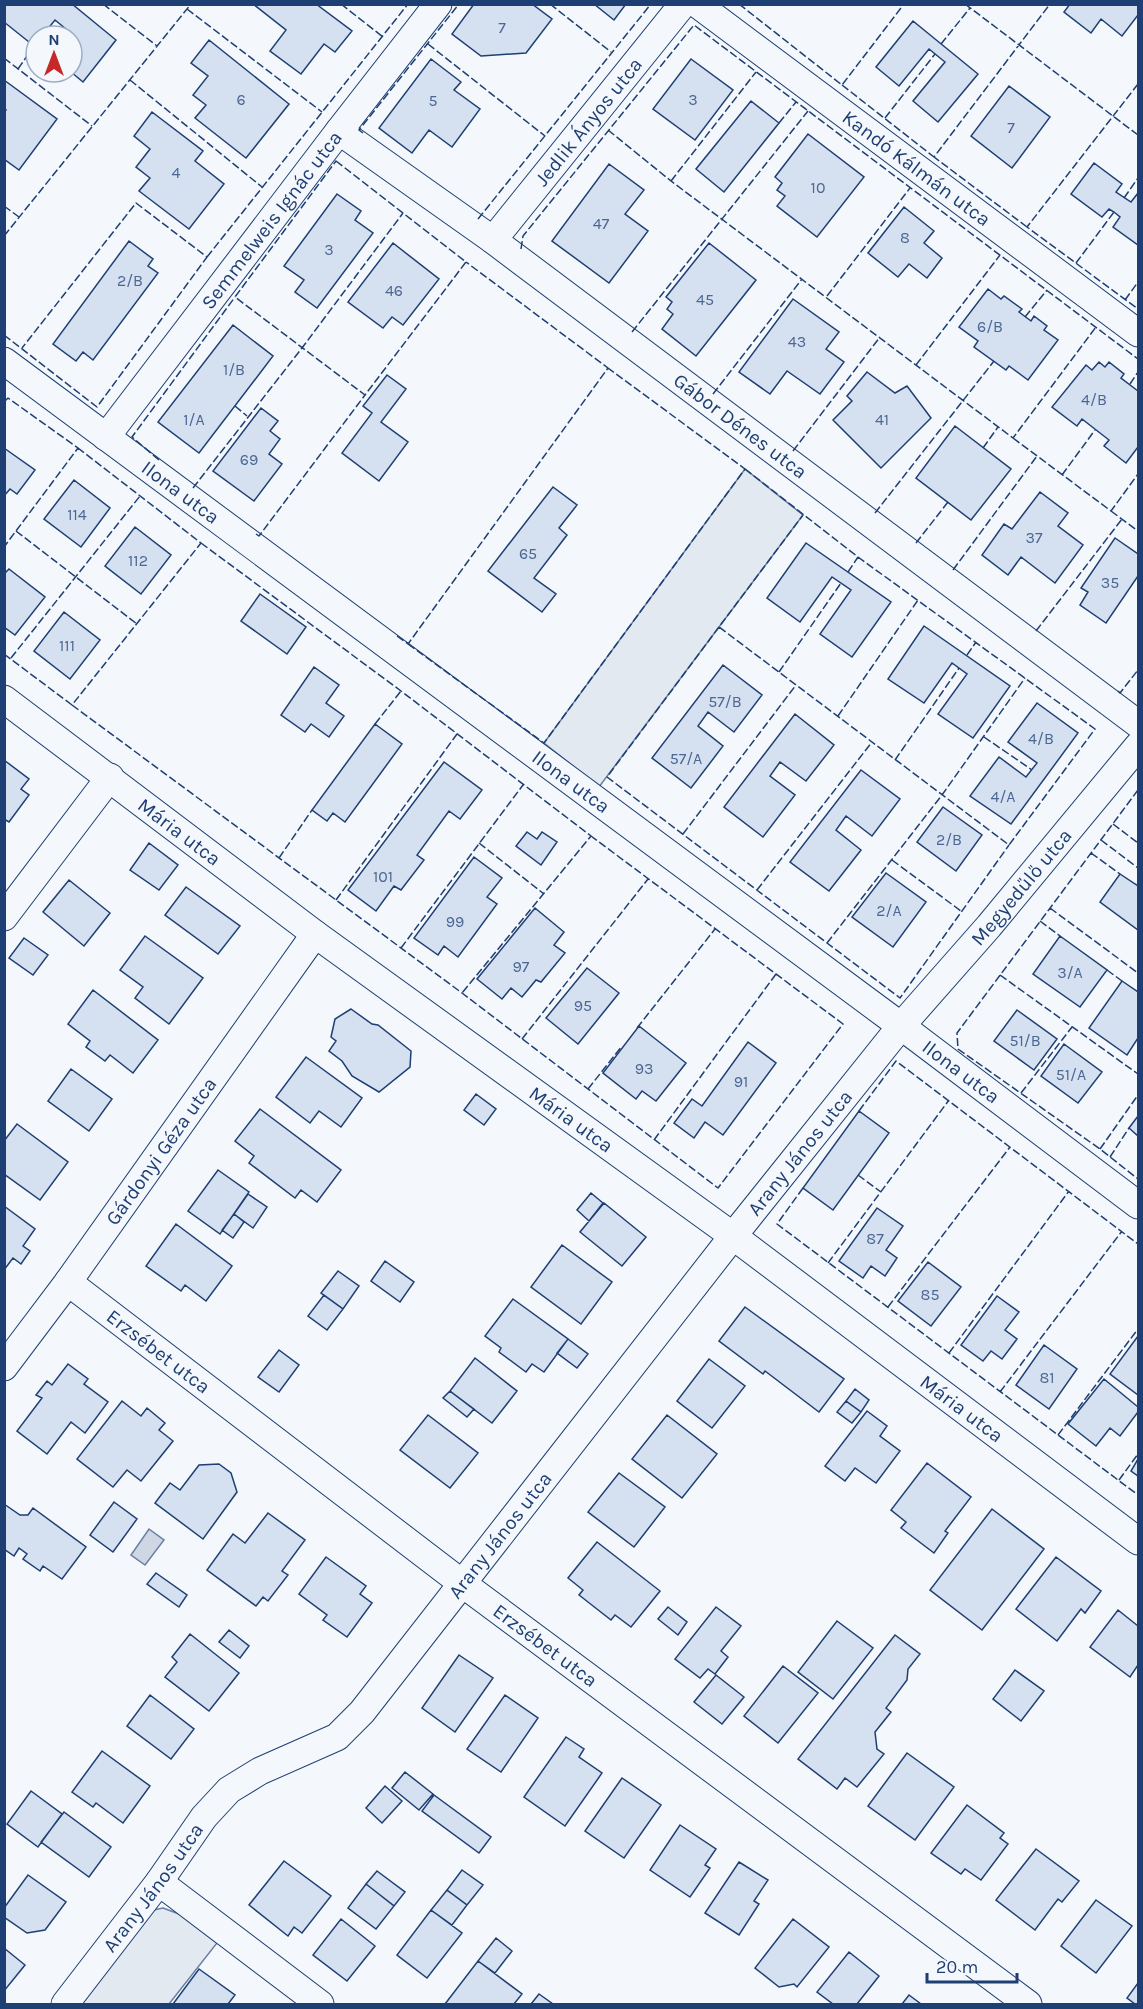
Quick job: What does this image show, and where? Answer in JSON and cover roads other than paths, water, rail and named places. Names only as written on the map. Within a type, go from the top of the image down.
[{"type":"street","name":"Semmelweis Ignác utca","points":[[106,437],[438,4]]},
{"type":"street","name":"Jedlik Ányos utca","points":[[494,240],[683,4]]},
{"type":"street","name":"Kandó Kálmán utca","points":[[697,4],[1138,333]]},
{"type":"street","name":"Gábor Dénes utca","points":[[339,131],[494,240],[1138,724]]},
{"type":"street","name":"Ilona utca","points":[[4,361],[901,1026],[1138,1205]]},
{"type":"street","name":"Mária utca","points":[[4,699],[315,934],[733,1236],[1138,1541]]},
{"type":"street","name":"Megyedűlő utca","points":[[901,1026],[989,926],[1138,746]]},
{"type":"street","points":[[4,917],[110,777]]},
{"type":"street","name":"Gárdonyi Géza utca","points":[[4,1367],[68,1281],[315,934]]},
{"type":"street","name":"Arany János utca","points":[[65,2004],[159,1882],[204,1817],[229,1790],[260,1771],[337,1737],[362,1712],[733,1236],[901,1026]]},
{"type":"street","name":"Erzsébet utca","points":[[68,1281],[463,1584],[1028,2004]]},
{"type":"street","points":[[159,1882],[320,2004]]}]
